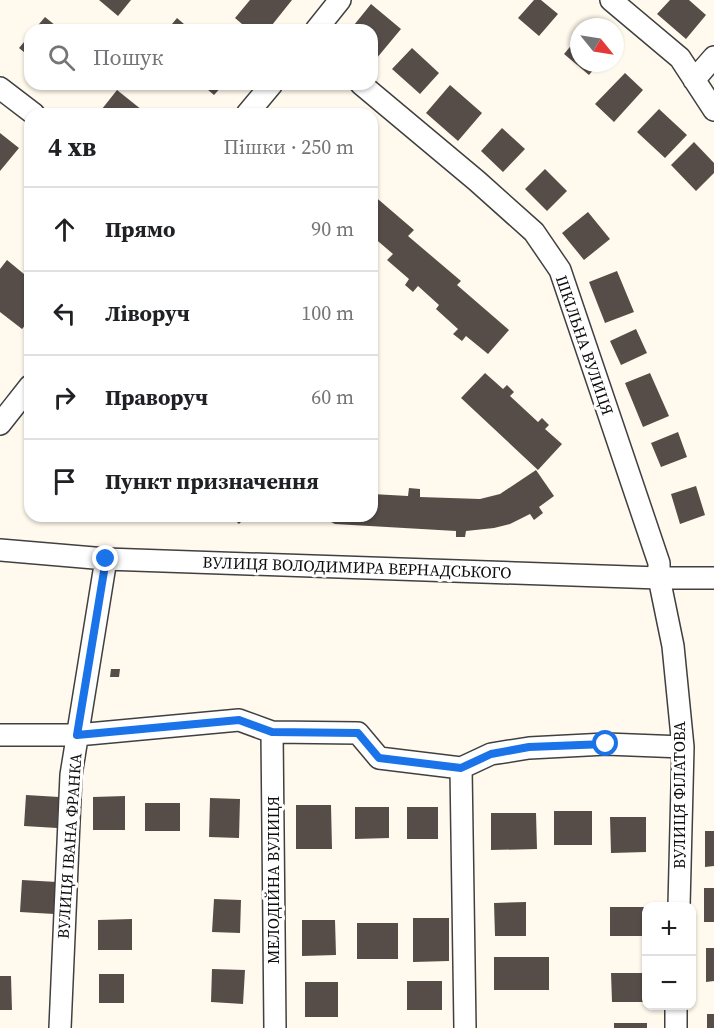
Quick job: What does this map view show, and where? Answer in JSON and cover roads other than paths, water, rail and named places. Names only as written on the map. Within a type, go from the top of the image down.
[{"type":"street","points":[[321,24],[340,0]]},
{"type":"street","points":[[611,0],[680,58],[714,110]]},
{"type":"street","points":[[694,80],[714,57]]},
{"type":"street","points":[[0,88],[26,108]]},
{"type":"street","points":[[253,108],[267,90]]},
{"type":"street","name":"ШКІЛЬНА ВУЛИЦЯ","points":[[368,90],[534,232],[560,270],[659,563],[659,578]]},
{"type":"street","points":[[0,424],[24,394]]},
{"type":"street","name":"ВУЛИЦЯ ВОЛОДИМИРА ВЕРНАДСЬКОГО","points":[[0,550],[106,559],[714,578]]},
{"type":"street","name":"ВУЛИЦЯ ІВАНА ФРАНКА","points":[[60,1028],[71,775],[106,559]]},
{"type":"street","name":"ВУЛИЦЯ ФІЛАТОВА","points":[[659,578],[673,646],[682,747],[679,902]]},
{"type":"street","points":[[0,735],[77,735],[239,720],[272,732],[358,733],[379,758],[461,768],[491,754],[529,747],[596,744],[682,747]]},
{"type":"street","name":"МЕЛОДІЙНА ВУЛИЦЯ","points":[[272,732],[274,1028]]},
{"type":"street","points":[[461,768],[465,1028]]},
{"type":"street","points":[[676,1010],[676,1028]]}]
